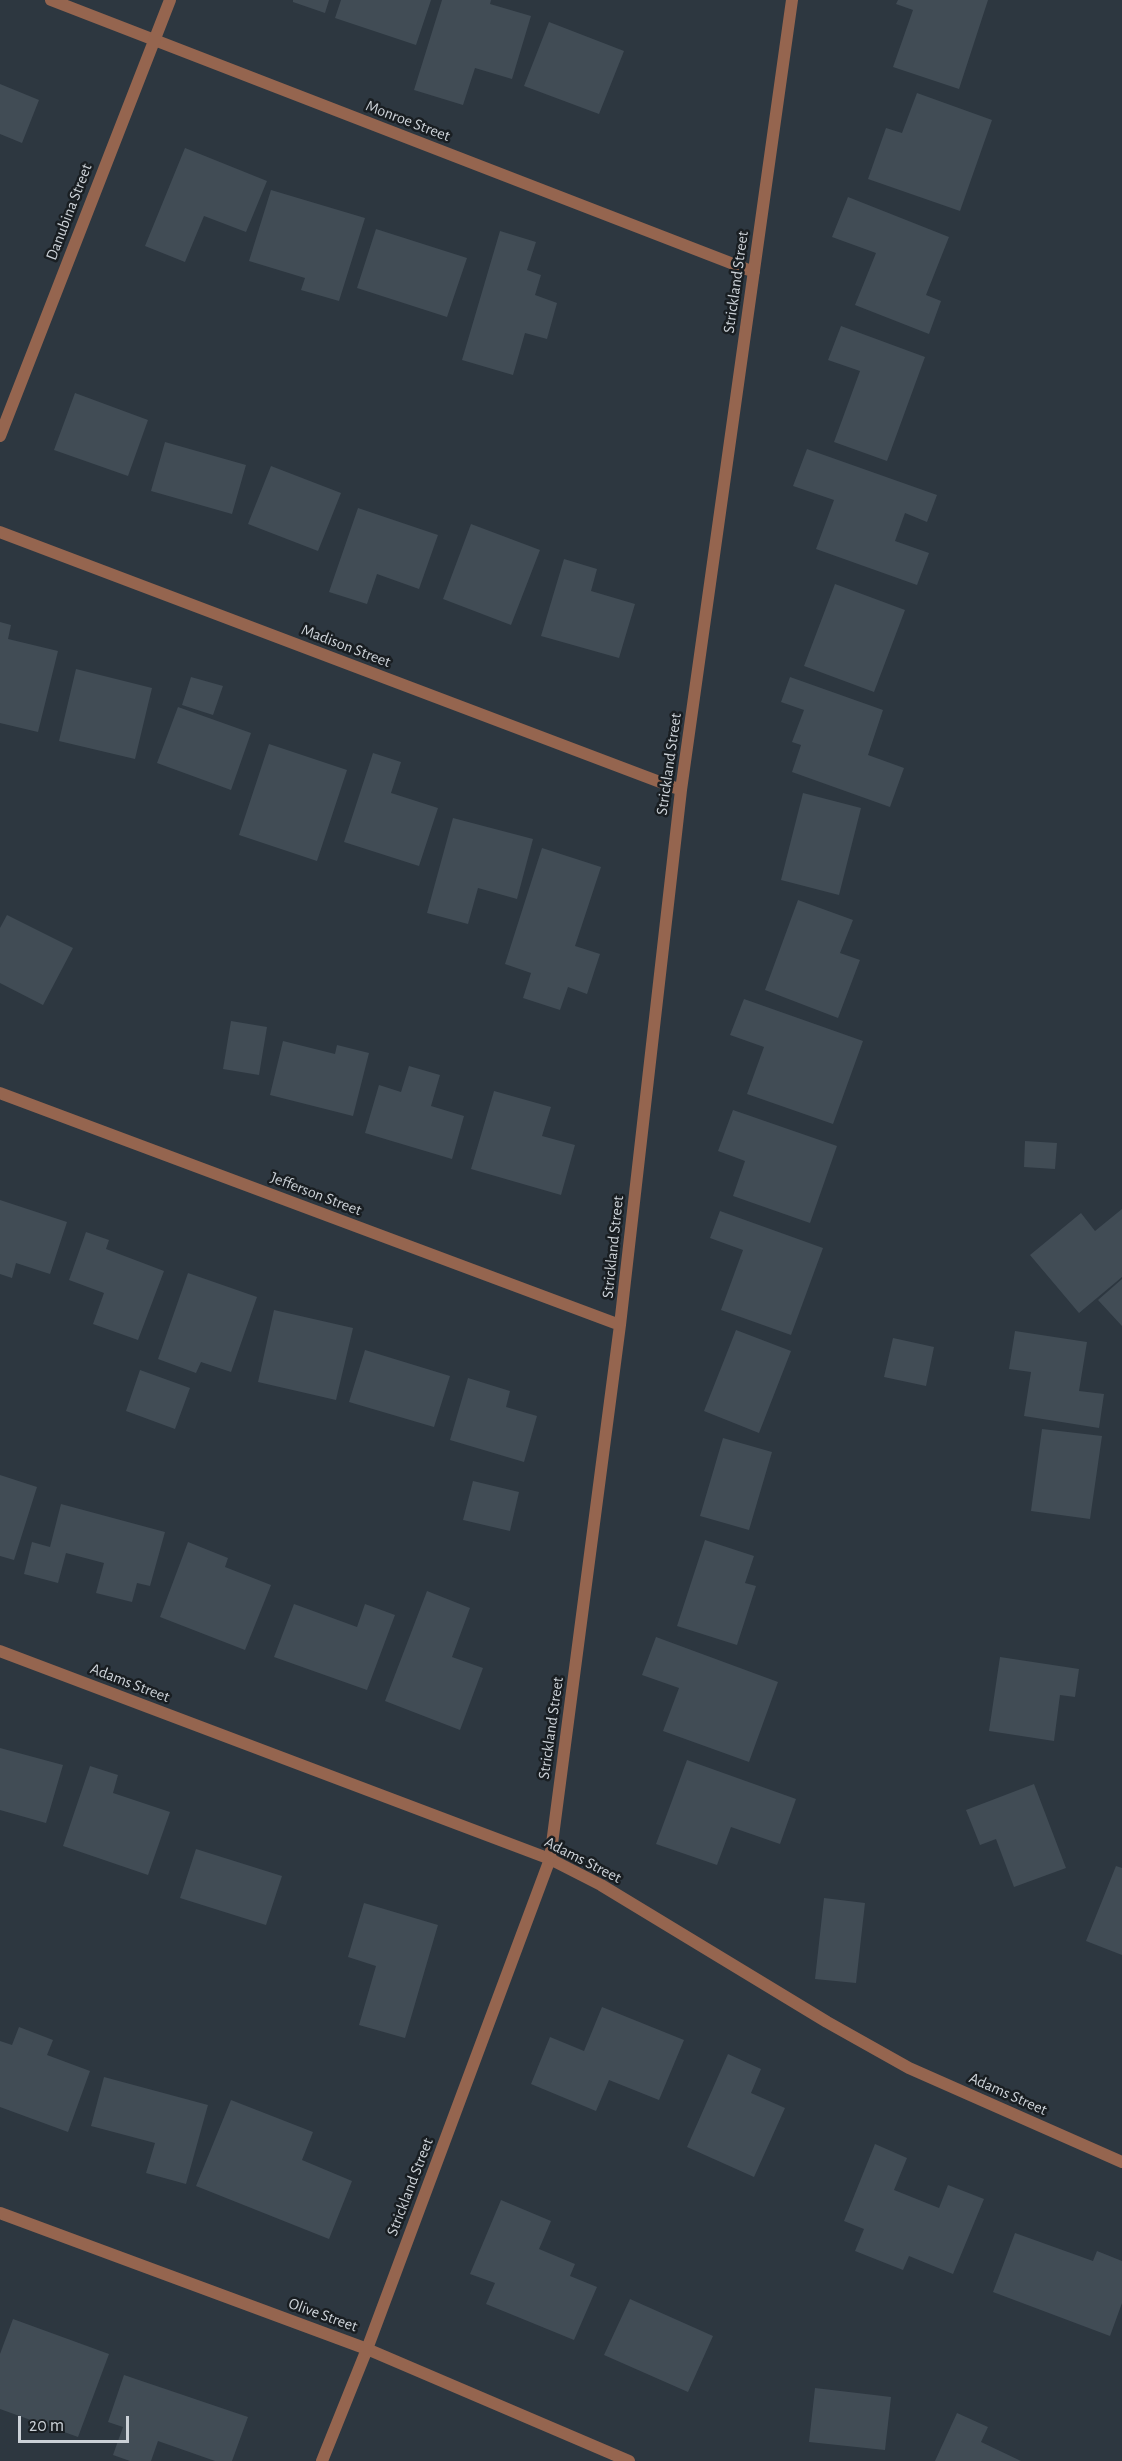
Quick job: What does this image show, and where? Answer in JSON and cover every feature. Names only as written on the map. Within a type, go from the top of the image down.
[{"type":"street","name":"Monroe Street","points":[[51,0],[754,272]]},
{"type":"street","name":"Danubina Street","points":[[0,436],[170,0]]},
{"type":"street","name":"Strickland Street","points":[[322,2461],[367,2349],[550,1859],[620,1325],[681,790],[792,0]]},
{"type":"street","name":"Madison Street","points":[[0,532],[681,790]]},
{"type":"street","name":"Jefferson Street","points":[[0,1093],[620,1325]]},
{"type":"street","name":"Adams Street","points":[[0,1651],[550,1859],[601,1885],[826,2022],[909,2068],[1122,2162]]},
{"type":"street","name":"Olive Street","points":[[0,2213],[367,2349],[629,2461]]},
{"type":"building","points":[[293,0],[329,0],[325,13],[293,2]]},
{"type":"building","points":[[341,0],[431,0],[416,45],[335,18]]},
{"type":"building","points":[[442,0],[491,0],[490,4],[531,16],[512,79],[475,68],[463,105],[414,90]]},
{"type":"building","points":[[898,0],[988,0],[959,89],[893,67],[913,10],[896,4]]},
{"type":"building","points":[[549,22],[624,51],[599,114],[524,86]]},
{"type":"building","points":[[0,84],[39,100],[22,143],[0,134]]},
{"type":"building","points":[[917,93],[992,120],[960,211],[868,179],[886,128],[902,133]]},
{"type":"building","points":[[185,148],[267,181],[246,232],[204,216],[185,262],[145,246]]},
{"type":"building","points":[[271,190],[365,218],[339,301],[301,290],[305,278],[249,261]]},
{"type":"building","points":[[848,197],[949,237],[926,295],[941,301],[929,334],[855,305],[876,253],[832,237]]},
{"type":"building","points":[[376,229],[467,258],[447,317],[357,288]]},
{"type":"building","points":[[500,231],[536,242],[527,270],[541,275],[535,295],[557,303],[547,339],[525,333],[513,375],[462,360]]},
{"type":"building","points":[[841,326],[925,357],[887,461],[834,442],[860,371],[828,360]]},
{"type":"building","points":[[75,393],[148,420],[128,476],[54,450]]},
{"type":"building","points":[[165,442],[246,465],[232,514],[151,491]]},
{"type":"building","points":[[807,449],[937,495],[927,522],[905,513],[895,541],[929,553],[917,585],[816,549],[834,500],[793,486]]},
{"type":"building","points":[[271,466],[341,493],[318,551],[248,524]]},
{"type":"building","points":[[358,508],[438,535],[419,589],[377,574],[367,604],[329,592]]},
{"type":"building","points":[[471,524],[540,550],[511,625],[443,599]]},
{"type":"building","points":[[564,559],[597,569],[591,591],[635,604],[619,658],[541,636]]},
{"type":"building","points":[[835,584],[905,610],[874,692],[804,666]]},
{"type":"building","points":[[0,622],[11,625],[8,639],[58,651],[38,732],[0,723]]},
{"type":"building","points":[[76,669],[152,688],[135,759],[59,741]]},
{"type":"building","points":[[191,677],[223,686],[213,715],[182,705]]},
{"type":"building","points":[[790,677],[883,710],[868,755],[904,768],[890,807],[792,772],[801,745],[792,742],[804,710],[781,702]]},
{"type":"building","points":[[178,707],[251,733],[231,790],[157,763]]},
{"type":"building","points":[[269,744],[347,770],[317,861],[239,835]]},
{"type":"building","points":[[373,753],[401,762],[391,793],[438,808],[419,866],[344,842]]},
{"type":"building","points":[[803,793],[861,808],[839,895],[781,880]]},
{"type":"building","points":[[453,818],[533,839],[517,899],[478,888],[468,924],[427,913]]},
{"type":"building","points":[[542,848],[601,867],[575,946],[600,954],[587,994],[568,987],[560,1010],[523,998],[531,973],[505,964]]},
{"type":"building","points":[[798,900],[853,920],[840,953],[860,960],[838,1018],[765,990]]},
{"type":"building","points":[[7,915],[73,948],[43,1005],[0,983],[0,928]]},
{"type":"building","points":[[744,999],[863,1041],[833,1124],[747,1094],[764,1047],[730,1035]]},
{"type":"building","points":[[231,1021],[267,1027],[259,1075],[223,1069]]},
{"type":"building","points":[[283,1041],[335,1054],[337,1045],[369,1053],[353,1116],[270,1095]]},
{"type":"building","points":[[409,1066],[440,1075],[431,1106],[464,1116],[452,1159],[365,1133],[379,1085],[401,1092]]},
{"type":"building","points":[[494,1091],[551,1107],[542,1136],[575,1145],[561,1195],[471,1169]]},
{"type":"building","points":[[733,1110],[837,1146],[810,1223],[733,1196],[745,1161],[718,1151]]},
{"type":"building","points":[[1025,1141],[1057,1143],[1055,1169],[1024,1167]]},
{"type":"building","points":[[0,1200],[67,1222],[50,1274],[16,1263],[12,1278],[0,1274]]},
{"type":"building","points":[[1122,1209],[1122,1277],[1079,1313],[1030,1255],[1081,1213],[1095,1231]]},
{"type":"building","points":[[720,1211],[823,1248],[791,1335],[721,1310],[743,1250],[710,1238]]},
{"type":"building","points":[[86,1232],[109,1240],[106,1249],[164,1271],[138,1340],[93,1324],[104,1293],[69,1280]]},
{"type":"building","points":[[188,1273],[257,1297],[231,1372],[201,1362],[196,1373],[158,1359]]},
{"type":"building","points":[[1122,1279],[1122,1326],[1098,1300]]},
{"type":"building","points":[[274,1310],[353,1328],[336,1400],[258,1382]]},
{"type":"building","points":[[736,1330],[791,1351],[759,1433],[704,1411]]},
{"type":"building","points":[[1015,1331],[1087,1342],[1079,1391],[1104,1394],[1099,1428],[1024,1416],[1031,1372],[1009,1369]]},
{"type":"building","points":[[893,1338],[934,1347],[926,1386],[884,1377]]},
{"type":"building","points":[[365,1350],[450,1376],[434,1427],[349,1402]]},
{"type":"building","points":[[140,1370],[190,1388],[175,1429],[126,1411]]},
{"type":"building","points":[[468,1378],[510,1391],[506,1407],[537,1416],[524,1462],[450,1440]]},
{"type":"building","points":[[1042,1429],[1102,1436],[1090,1519],[1031,1511]]},
{"type":"building","points":[[723,1438],[772,1452],[749,1530],[700,1516]]},
{"type":"building","points":[[0,1475],[37,1487],[14,1560],[0,1556]]},
{"type":"building","points":[[473,1481],[519,1492],[510,1531],[463,1520]]},
{"type":"building","points":[[61,1504],[165,1532],[150,1586],[137,1583],[132,1602],[96,1593],[104,1563],[66,1553],[58,1583],[24,1574],[32,1542],[50,1547]]},
{"type":"building","points":[[705,1540],[754,1556],[745,1583],[756,1586],[737,1645],[677,1626]]},
{"type":"building","points":[[188,1542],[228,1558],[225,1567],[271,1585],[245,1650],[160,1617]]},
{"type":"building","points":[[427,1591],[470,1608],[452,1657],[483,1668],[460,1730],[385,1701]]},
{"type":"building","points":[[294,1604],[357,1627],[365,1604],[395,1615],[367,1690],[274,1657]]},
{"type":"building","points":[[656,1637],[778,1682],[749,1762],[663,1731],[679,1688],[642,1675]]},
{"type":"building","points":[[1000,1657],[1079,1669],[1075,1697],[1060,1695],[1054,1741],[989,1731]]},
{"type":"building","points":[[0,1748],[63,1765],[46,1823],[0,1810]]},
{"type":"building","points":[[687,1760],[796,1799],[780,1844],[731,1827],[717,1865],[656,1844]]},
{"type":"building","points":[[90,1766],[118,1775],[113,1793],[170,1812],[148,1875],[63,1846]]},
{"type":"building","points":[[1034,1784],[1066,1868],[1014,1887],[996,1839],[980,1845],[966,1810]]},
{"type":"building","points":[[196,1849],[282,1876],[266,1925],[180,1898]]},
{"type":"building","points":[[1116,1866],[1122,1868],[1122,1955],[1086,1941]]},
{"type":"building","points":[[824,1898],[865,1903],[856,1983],[815,1979]]},
{"type":"building","points":[[364,1903],[438,1925],[405,2038],[359,2025],[376,1966],[348,1957]]},
{"type":"building","points":[[602,2007],[684,2040],[659,2100],[609,2080],[596,2111],[531,2084],[550,2037],[584,2051]]},
{"type":"building","points":[[19,2027],[53,2040],[47,2055],[90,2071],[68,2132],[0,2107],[0,2041],[12,2045]]},
{"type":"building","points":[[728,2054],[761,2069],[751,2093],[785,2108],[754,2177],[687,2147]]},
{"type":"building","points":[[104,2077],[208,2105],[186,2184],[146,2173],[155,2143],[91,2126]]},
{"type":"building","points":[[231,2100],[313,2132],[302,2160],[352,2181],[329,2239],[196,2186]]},
{"type":"building","points":[[875,2144],[907,2158],[894,2190],[939,2208],[948,2185],[984,2199],[953,2274],[909,2256],[903,2270],[855,2251],[864,2229],[844,2221]]},
{"type":"building","points":[[501,2200],[551,2221],[539,2249],[575,2264],[570,2276],[597,2287],[574,2340],[486,2304],[495,2283],[470,2274]]},
{"type":"building","points":[[1015,2233],[1093,2261],[1097,2251],[1122,2261],[1122,2303],[1110,2336],[993,2292]]},
{"type":"building","points":[[630,2299],[713,2336],[688,2392],[604,2355]]},
{"type":"building","points":[[13,2319],[109,2354],[78,2437],[0,2409],[0,2354]]},
{"type":"building","points":[[124,2375],[248,2417],[232,2461],[215,2461],[158,2441],[151,2461],[130,2461],[113,2455],[123,2427],[108,2422]]},
{"type":"building","points":[[815,2388],[891,2397],[885,2450],[809,2442]]},
{"type":"building","points":[[957,2413],[988,2427],[981,2442],[1021,2461],[935,2461]]}]
